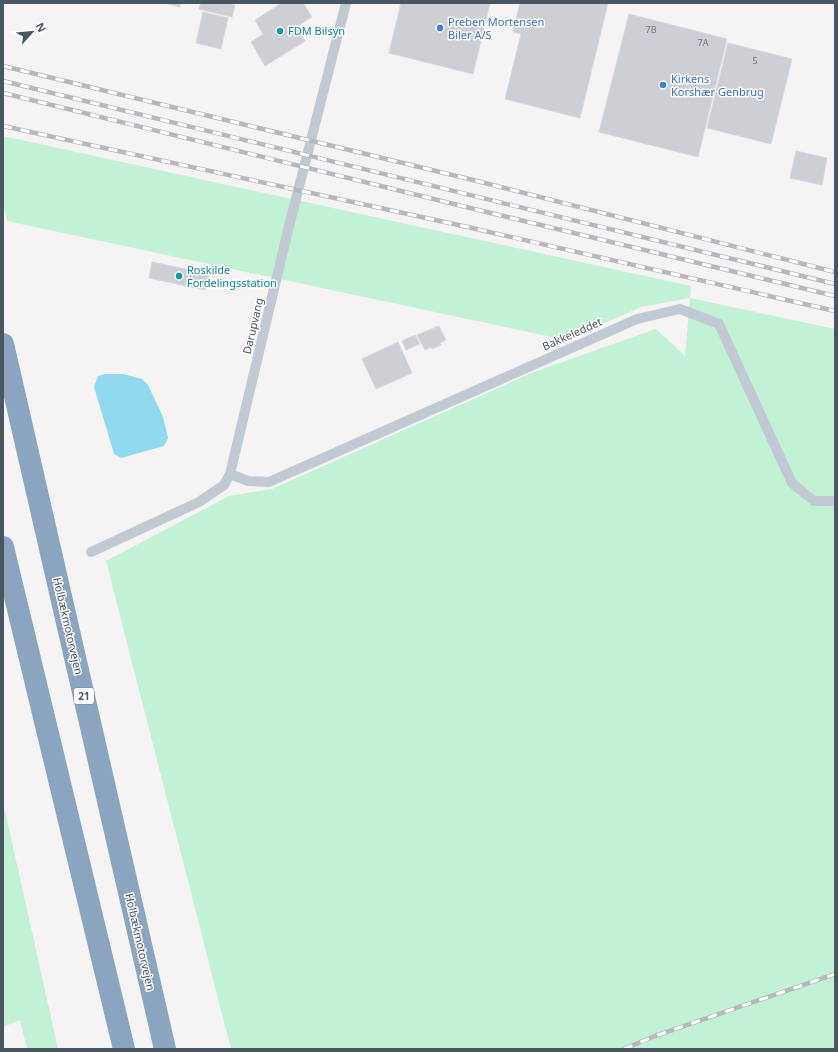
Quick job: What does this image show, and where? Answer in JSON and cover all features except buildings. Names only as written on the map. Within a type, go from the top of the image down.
[{"type":"highway","name":"Holbækmotorvejen","points":[[3,344],[165,1049]]},
{"type":"highway","points":[[3,547],[124,1049]]},
{"type":"lane","name":"Darupvang","points":[[90,552],[199,502],[224,485],[230,474],[288,230],[346,3]]},
{"type":"lane","name":"Bakkeleddet","points":[[230,474],[248,481],[269,482],[637,319],[680,309],[719,324],[792,483],[814,501],[835,501]]},
{"type":"green space","points":[[3,136],[691,286],[690,298],[641,307],[566,340],[7,221],[3,201]]},
{"type":"green space","points":[[690,298],[835,329],[835,1049],[231,1049],[106,561],[229,496],[272,489],[534,372],[656,329],[685,356]]},
{"type":"green space","points":[[3,802],[58,1049],[27,1049],[20,1020],[3,1027]]},
{"type":"water","points":[[105,374],[123,374],[142,379],[148,385],[163,417],[168,438],[164,446],[121,458],[114,454],[94,387],[98,376]]},
{"type":"railway","points":[[3,66],[473,180],[835,272]]},
{"type":"railway","points":[[3,81],[835,284]]},
{"type":"railway","points":[[3,93],[835,296]]},
{"type":"railway","points":[[3,126],[463,226],[835,311]]},
{"type":"railway","points":[[624,1049],[655,1036],[835,974]]},
{"type":"place","name":"Preben Mortensen Biler A/S","points":[[440,28]]},
{"type":"place","name":"FDM Bilsyn","points":[[280,31]]},
{"type":"place","name":"Kirkens Korshær Genbrug","points":[[663,85]]},
{"type":"place","name":"Roskilde Fordelingsstation","points":[[179,276]]}]
